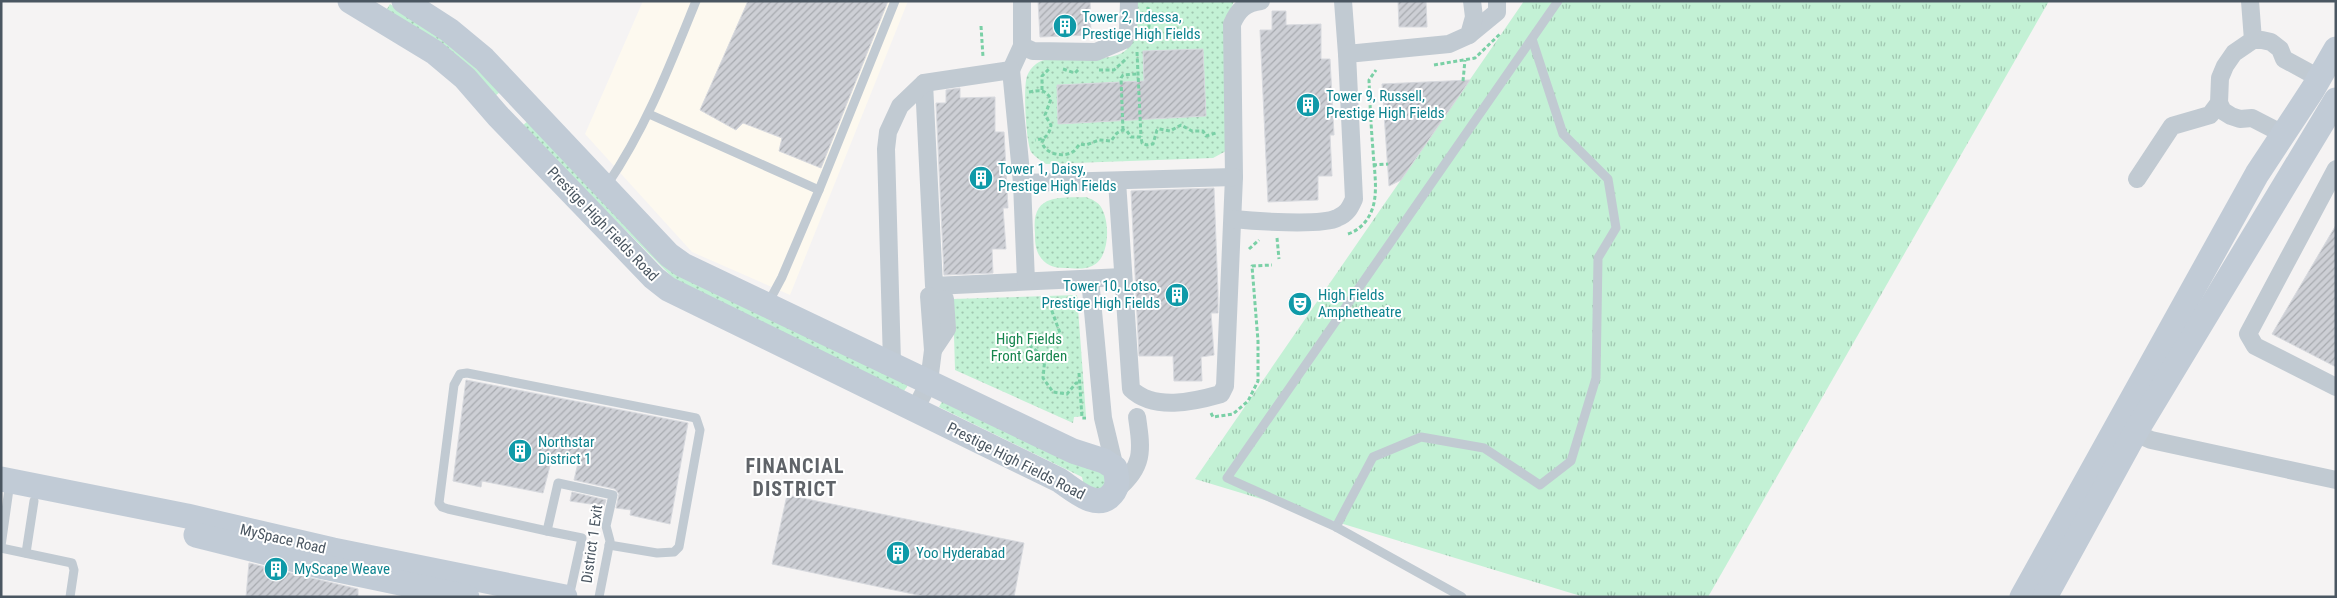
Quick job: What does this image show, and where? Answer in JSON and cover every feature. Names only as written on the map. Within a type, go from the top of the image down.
[{"type":"street","name":"Prestige High Fields Road","points":[[362,4],[434,52],[465,78],[498,116],[654,278],[668,289],[1059,480],[1088,498],[1098,501],[1108,498],[1115,479],[1104,461],[1074,452],[892,363],[766,306],[683,265],[669,255],[484,59],[448,30],[404,1]]},
{"type":"street","points":[[1022,1],[1022,46],[1011,70],[1022,183],[1026,281]]},
{"type":"street","points":[[1022,46],[1033,51],[1096,52],[1124,40],[1128,31],[1129,1]]},
{"type":"street","points":[[1117,181],[1131,389],[1140,398],[1177,403],[1221,394],[1226,386],[1233,219],[1232,24],[1237,12],[1251,2],[1261,1]]},
{"type":"street","points":[[1233,219],[1295,222],[1335,220],[1349,211],[1354,199],[1343,1]]},
{"type":"street","points":[[1469,35],[1474,17],[1472,1]]},
{"type":"street","points":[[1347,54],[1449,44],[1469,35],[1497,12],[1497,1]]},
{"type":"street","points":[[2250,1],[2253,40]]},
{"type":"street","points":[[2045,597],[2135,433],[2335,103],[2316,84],[2284,59],[2280,49],[2271,42],[2253,40],[2234,53],[2225,66],[2220,78],[2219,102],[2223,111],[2231,116],[2240,119],[2252,118],[2283,134]]},
{"type":"street","points":[[2022,597],[2257,174],[2316,84],[2336,49]]},
{"type":"street","points":[[892,363],[886,149],[888,132],[900,106],[924,83],[1011,70]]},
{"type":"street","points":[[924,83],[934,286],[1123,276]]},
{"type":"street","points":[[498,116],[521,97]]},
{"type":"street","points":[[2137,179],[2172,126],[2210,115],[2219,102]]},
{"type":"street","points":[[2336,169],[2248,334],[2255,346],[2336,387]]},
{"type":"street","points":[[1022,183],[1234,177]]},
{"type":"street","points":[[1090,279],[1101,408],[1115,479],[1132,475],[1138,466],[1140,442],[1137,417]]},
{"type":"street","points":[[915,410],[929,382],[937,298]]},
{"type":"street","points":[[2135,433],[2151,440],[2336,480]]},
{"type":"street","name":"MySpace Road","points":[[5,488],[34,501],[151,524],[258,552],[467,597]]},
{"type":"street","name":"MySpace Road","points":[[5,488],[187,516],[310,546],[526,593],[565,597]]},
{"type":"lane","points":[[605,187],[624,159],[649,114],[696,1]]},
{"type":"lane","points":[[766,306],[782,278],[896,1]]},
{"type":"lane","points":[[1462,597],[1336,527],[1227,478],[1558,1]]},
{"type":"lane","points":[[1336,527],[1374,457],[1421,437],[1484,448],[1540,485],[1571,461],[1596,378],[1598,258],[1616,228],[1608,179],[1563,134],[1532,38]]},
{"type":"lane","points":[[649,114],[819,190]]},
{"type":"lane","points":[[569,597],[582,538],[448,509],[442,507],[439,503],[454,385],[460,374],[467,373],[696,418],[700,430],[679,547],[674,552],[657,553],[609,545]]},
{"type":"lane","name":"District 1 Exit","points":[[547,530],[558,483],[613,495],[606,526],[609,545],[599,597]]},
{"type":"lane","points":[[5,488],[1,547],[72,563],[74,570],[70,597]]},
{"type":"lane","points":[[26,553],[34,501]]},
{"type":"path","points":[[980,26],[983,39],[984,75]]},
{"type":"path","points":[[1424,65],[1443,65],[1475,58],[1505,29]]},
{"type":"path","points":[[1137,52],[1142,143],[1152,144],[1154,134],[1159,129],[1170,132],[1181,125],[1192,132],[1203,131],[1206,136],[1214,135],[1219,130]]},
{"type":"path","points":[[1343,236],[1356,231],[1366,221],[1374,204],[1376,175],[1369,80],[1375,70],[1380,68]]},
{"type":"path","points":[[1123,130],[1121,78],[1123,75],[1138,74]]},
{"type":"path","points":[[1014,94],[1042,90],[1047,92],[1052,99],[1044,115],[1051,125],[1049,134],[1044,139],[1042,146],[1048,153],[1068,153],[1074,151],[1080,144],[1086,145],[1099,140],[1111,141],[1117,133],[1123,130]]},
{"type":"path","points":[[1123,130],[1131,137],[1141,137]]},
{"type":"path","points":[[1019,143],[1044,139]]},
{"type":"path","points":[[1270,238],[1287,240]]},
{"type":"path","points":[[1278,238],[1279,259]]},
{"type":"path","points":[[1246,255],[1250,246],[1258,240],[1264,239]]},
{"type":"path","points":[[1210,397],[1213,416],[1233,414],[1248,401],[1258,381],[1258,341],[1252,266],[1272,265]]},
{"type":"path","points":[[1052,300],[1048,303],[1049,308],[1060,333],[1050,339],[1045,335],[1033,335],[1029,342],[1031,347],[1045,357],[1043,378],[1053,392],[1067,394],[1076,383],[1080,383]]},
{"type":"shaded area","points":[[643,1],[908,1],[790,295],[692,252],[585,134]]},
{"type":"green space","points":[[1137,1],[1234,1],[1229,14],[1226,151],[1213,158],[1046,164],[1031,152],[1029,146],[1025,102],[1026,82],[1029,72],[1036,64],[1045,60],[1110,57],[1120,54],[1129,47],[1134,37],[1137,22]]},
{"type":"green space","points":[[1524,1],[2049,1],[1708,597],[1584,597],[1195,479]]},
{"type":"green space","points":[[390,4],[449,42],[500,92],[495,96],[387,9]]},
{"type":"green space","points":[[528,121],[678,274],[908,385],[904,391],[675,280],[522,126]]},
{"type":"green space","points":[[1086,197],[1102,208],[1105,217],[1107,233],[1102,257],[1098,262],[1086,268],[1053,267],[1041,258],[1036,247],[1035,220],[1037,211],[1048,201]]},
{"type":"green space","name":"High Fields Front Garden","points":[[1077,295],[1086,416],[1074,417],[1073,423],[955,370],[953,299]]},
{"type":"green space","points":[[944,398],[1105,472],[1106,482],[1104,489],[1091,491],[1084,485],[1082,477],[939,407]]},
{"type":"building","points":[[748,1],[888,1],[821,168],[779,151],[782,138],[743,123],[736,130],[700,110]]},
{"type":"building","name":"Tower 2, Irdessa, Prestige High Fields","points":[[1038,1],[1090,1],[1091,35],[1040,37]]},
{"type":"building","points":[[1398,1],[1426,1],[1427,27],[1399,27]]},
{"type":"building","name":"Tower 9, Russell, Prestige High Fields","points":[[1272,11],[1286,11],[1286,25],[1321,24],[1321,59],[1330,59],[1334,135],[1330,135],[1332,176],[1318,176],[1318,200],[1268,202],[1260,30],[1272,30]]},
{"type":"building","points":[[1203,49],[1206,116],[1058,124],[1057,85],[1144,81],[1143,51]]},
{"type":"building","points":[[1470,80],[1401,180],[1389,186],[1382,84]]},
{"type":"building","name":"Tower 1, Daisy, Prestige High Fields","points":[[960,88],[960,98],[995,97],[995,132],[1004,132],[1008,208],[1003,208],[1006,249],[992,249],[993,273],[944,275],[936,103],[946,103],[946,90]]},
{"type":"building","name":"Tower 10, Lotso, Prestige High Fields","points":[[1214,188],[1218,313],[1211,313],[1214,355],[1201,357],[1202,381],[1174,381],[1173,356],[1139,356],[1131,191]]},
{"type":"building","points":[[2336,225],[2336,367],[2272,334]]},
{"type":"building","name":"Northstar District 1","points":[[466,380],[688,423],[670,524],[630,515],[631,510],[616,508],[619,494],[615,489],[574,480],[578,463],[552,458],[543,493],[482,481],[481,487],[453,481]]},
{"type":"building","points":[[572,492],[606,500],[604,506],[570,501]]},
{"type":"building","name":"Yoo Hyderabad","points":[[787,495],[1024,543],[1014,597],[927,597],[772,564]]},
{"type":"building","name":"MyScape Weave","points":[[249,563],[358,589],[358,597],[246,597]]},
{"type":"place","name":"Tower 2, Irdessa, Prestige High Fields","points":[[1065,26]]},
{"type":"place","name":"Tower 9, Russell, Prestige High Fields","points":[[1308,105]]},
{"type":"place","name":"Tower 1, Daisy, Prestige High Fields","points":[[981,178]]},
{"type":"place","name":"Tower 10, Lotso, Prestige High Fields","points":[[1177,295]]},
{"type":"place","name":"High Fields Amphetheatre","points":[[1300,304]]},
{"type":"place","name":"Northstar District 1","points":[[520,451]]},
{"type":"place","name":"Yoo Hyderabad","points":[[898,553]]},
{"type":"place","name":"MyScape Weave","points":[[276,569]]},
{"type":"district","name":"FINANCIAL DISTRICT","points":[[795,478]]}]
